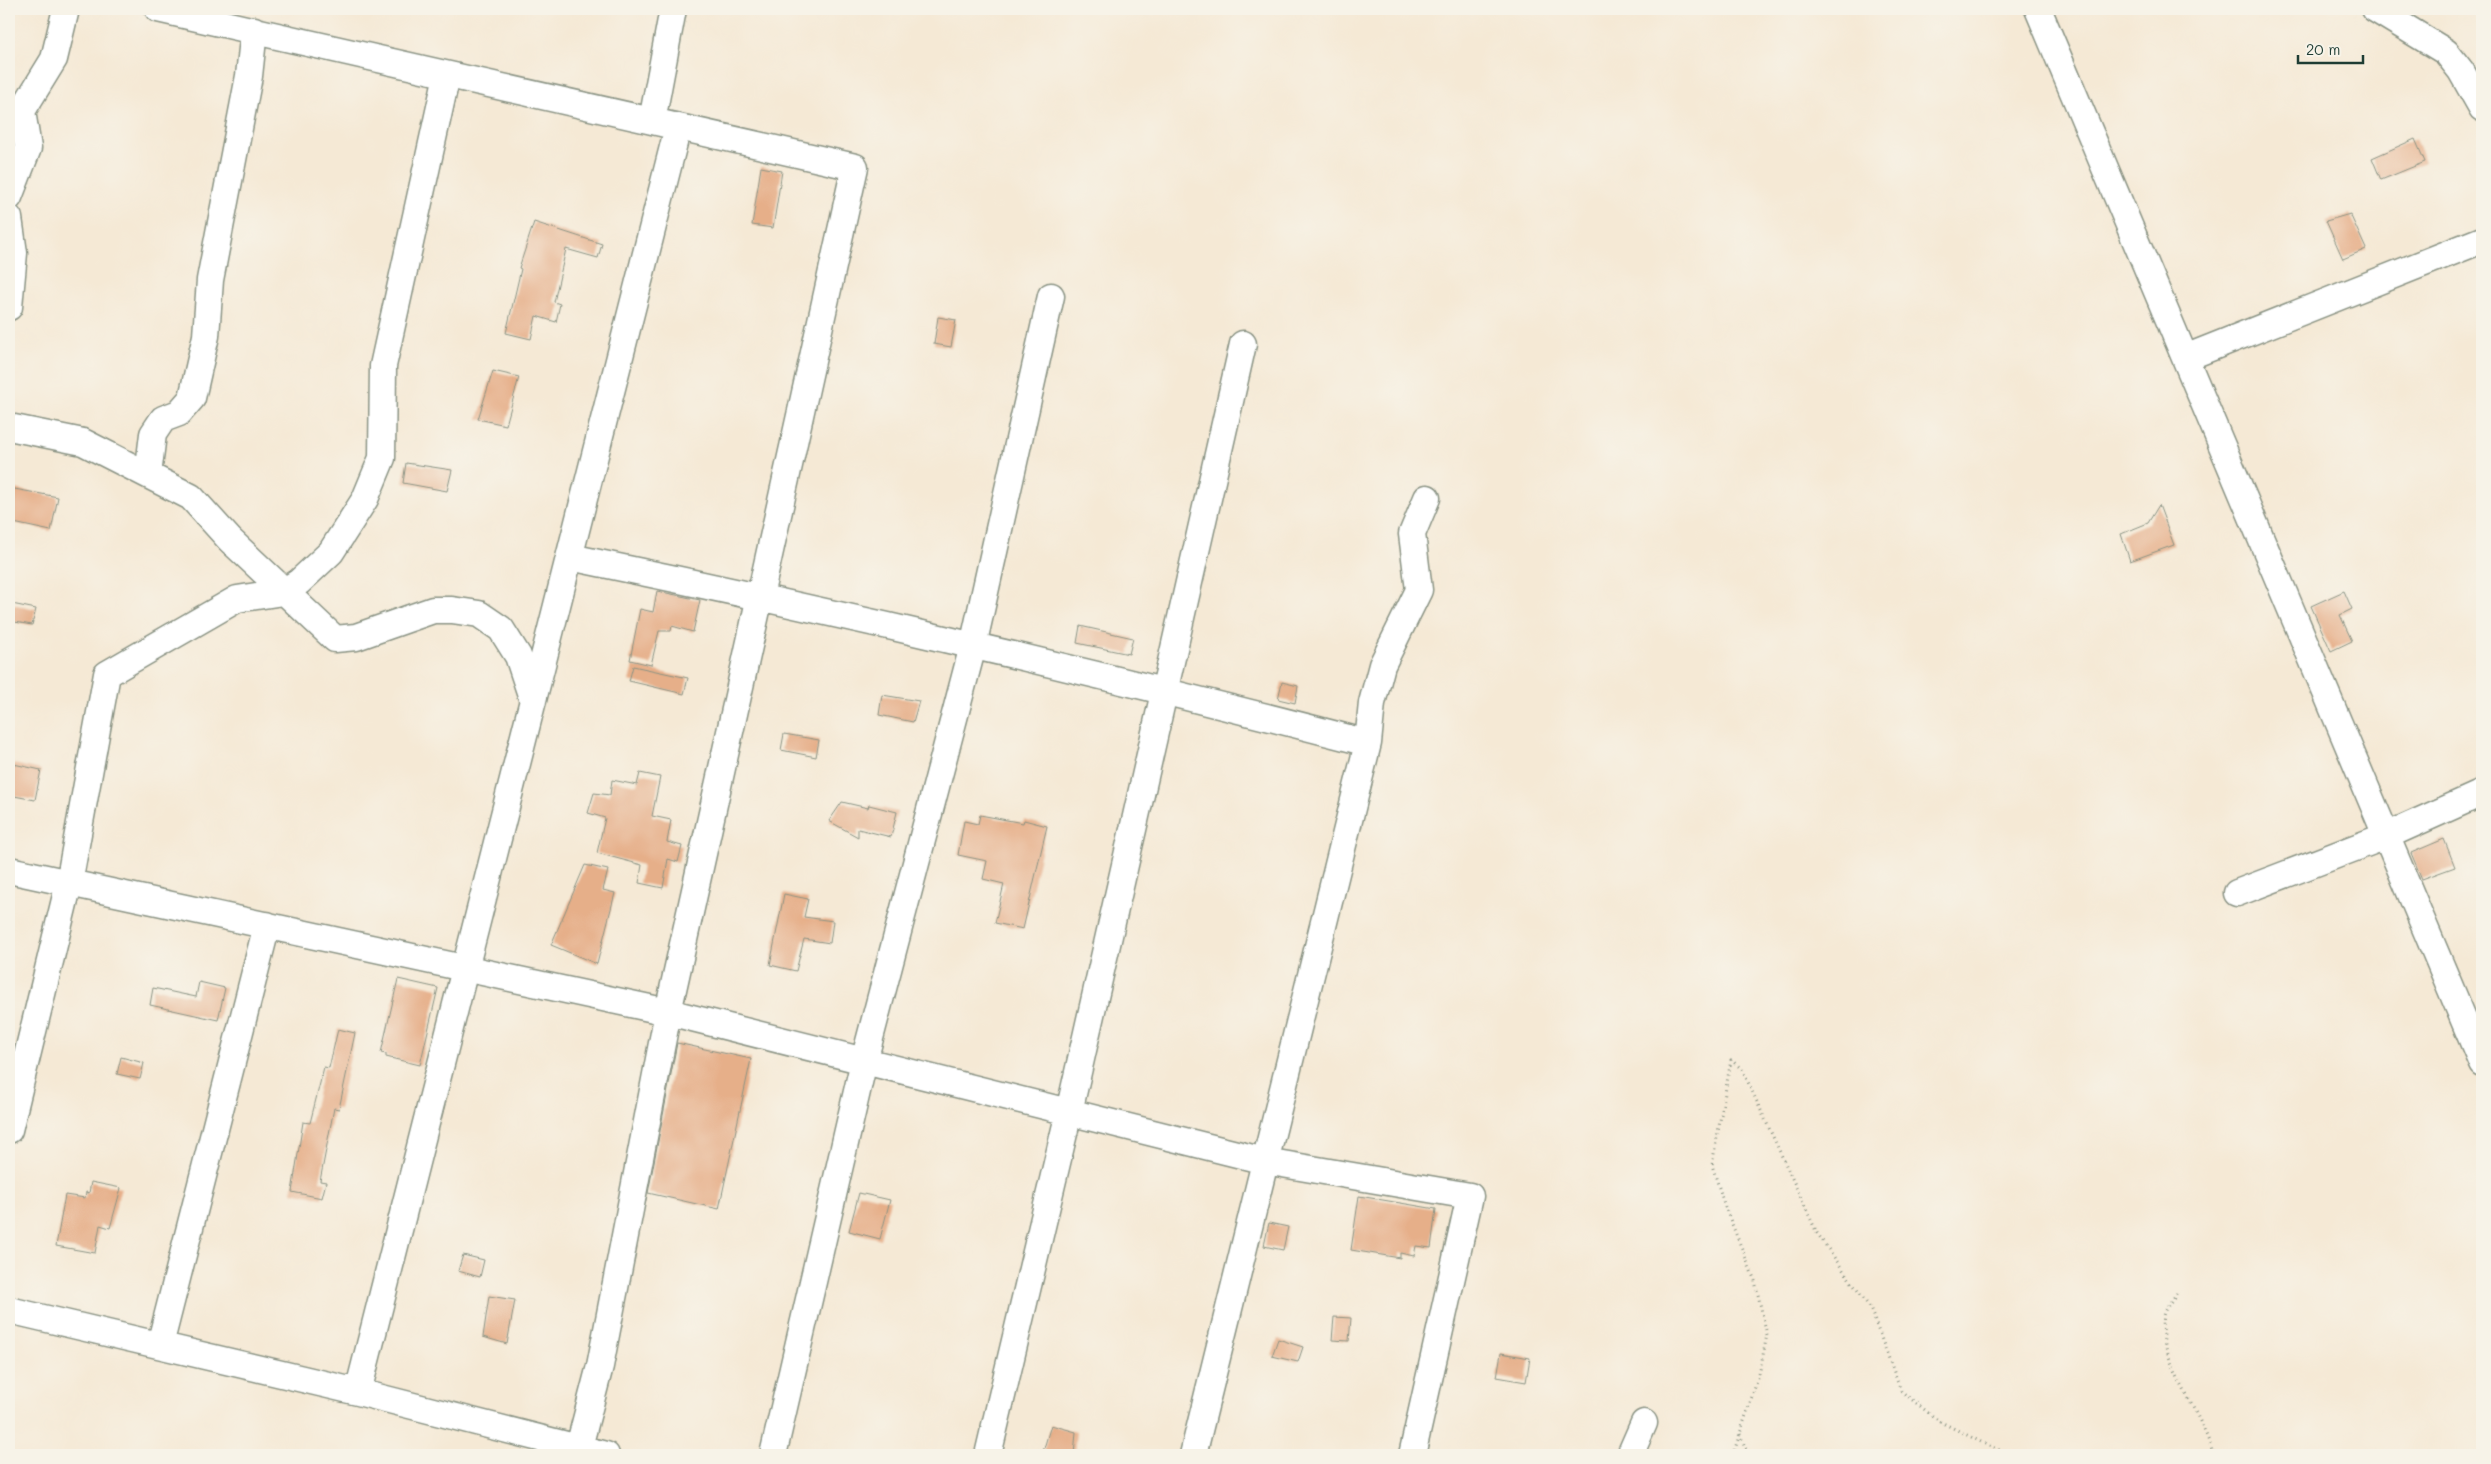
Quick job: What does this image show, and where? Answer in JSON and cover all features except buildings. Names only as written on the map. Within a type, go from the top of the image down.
[{"type":"street","points":[[9,196],[28,148],[22,111],[54,59],[66,9]]},
{"type":"street","points":[[158,9],[855,167],[668,1012],[600,1366],[579,1447]]},
{"type":"street","points":[[652,121],[673,9]]},
{"type":"street","points":[[2038,9],[2482,1064]]},
{"type":"street","points":[[2375,9],[2446,52],[2461,71],[2482,108]]},
{"type":"street","points":[[148,475],[153,434],[163,419],[179,413],[192,398],[206,336],[210,280],[249,76],[254,30]]},
{"type":"street","points":[[9,1130],[69,883],[107,674],[237,599],[283,592],[299,582],[331,552],[365,499],[382,458],[383,366],[447,74]]},
{"type":"street","points":[[358,1392],[678,127]]},
{"type":"street","points":[[9,218],[14,253],[9,307]]},
{"type":"street","points":[[2185,358],[2482,240]]},
{"type":"street","points":[[773,1455],[864,1061],[972,646],[1051,296]]},
{"type":"street","points":[[988,1455],[1069,1112],[1243,344]]},
{"type":"street","points":[[9,427],[83,442],[191,497],[230,540],[335,639],[356,637],[433,610],[452,610],[479,614],[501,629],[518,656],[533,701]]},
{"type":"street","points":[[1193,1455],[1368,743],[1372,703],[1382,665],[1419,590],[1412,534],[1427,498]]},
{"type":"street","points":[[570,557],[761,596],[1165,690],[1368,743]]},
{"type":"street","points":[[2237,893],[2386,836],[2482,793]]},
{"type":"street","points":[[9,870],[668,1012],[1265,1161],[1470,1196],[1412,1455]]},
{"type":"street","points":[[160,1346],[267,925]]},
{"type":"street","points":[[9,1310],[358,1392],[606,1455]]},
{"type":"street","points":[[1630,1455],[1644,1423]]},
{"type":"path","points":[[1733,1455],[1759,1375],[1767,1335],[1755,1280],[1730,1222],[1712,1164],[1731,1060],[1742,1070],[1817,1233],[1870,1308],[1901,1391],[1939,1421],[1989,1446],[2013,1455]]},
{"type":"path","points":[[2177,1293],[2165,1311],[2162,1333],[2173,1366],[2197,1414],[2213,1454],[2231,1455]]},
{"type":"path","points":[[1740,1434],[1748,1455]]}]
